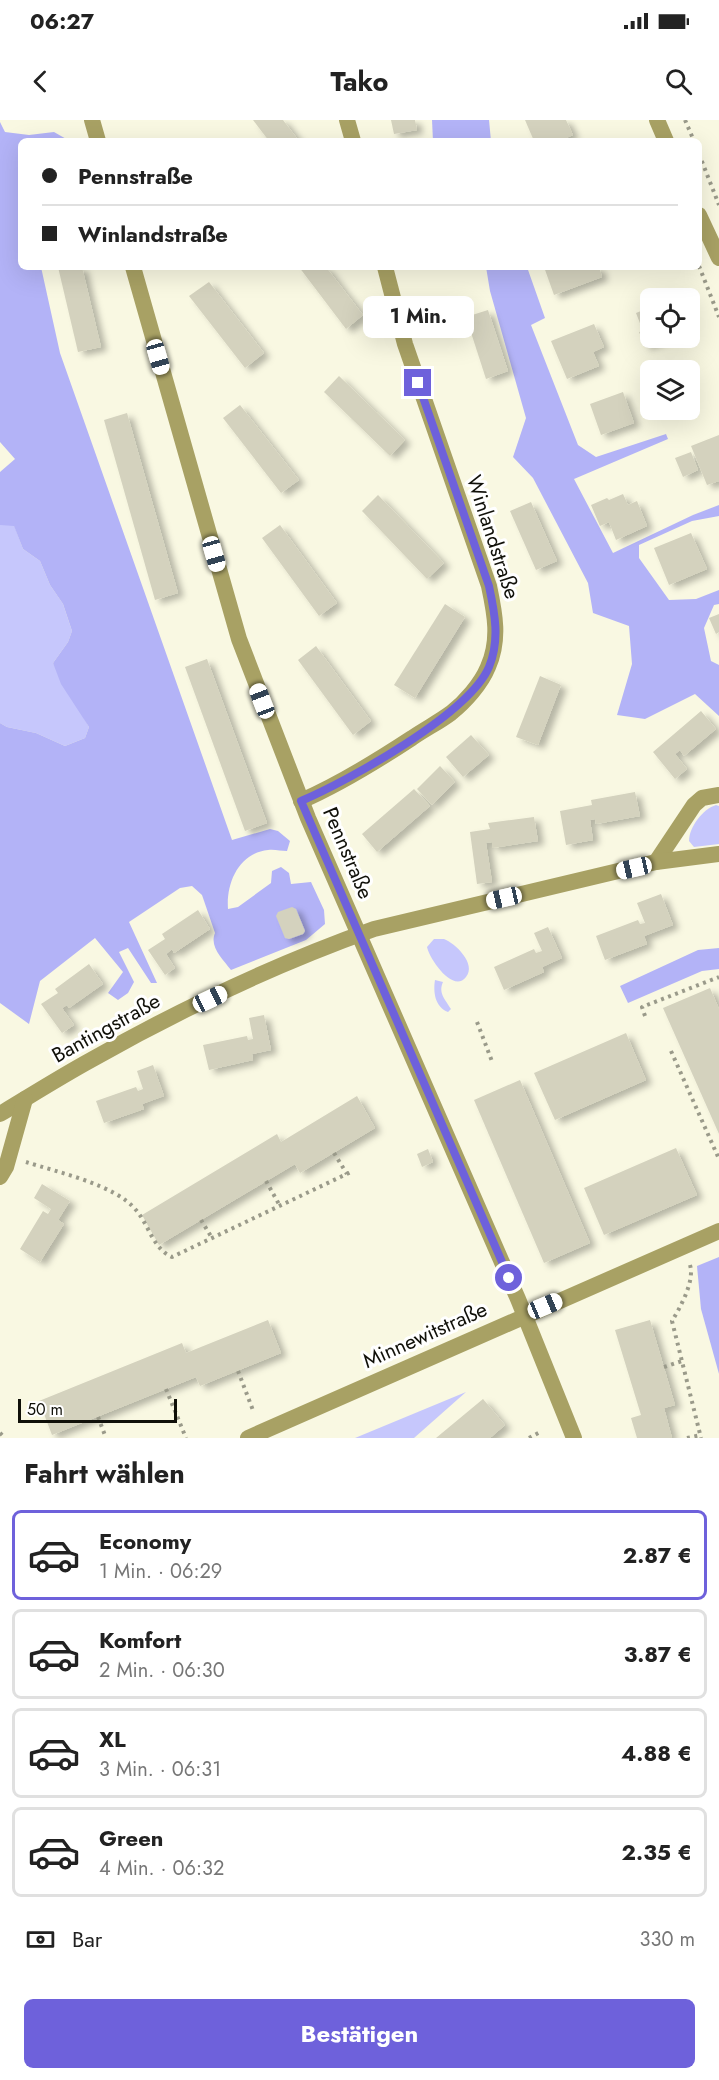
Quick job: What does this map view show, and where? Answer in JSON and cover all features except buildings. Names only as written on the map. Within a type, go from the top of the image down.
[{"type":"street","points":[[92,120],[97,138]]},
{"type":"street","points":[[347,120],[352,138]]},
{"type":"street","points":[[657,120],[665,138]]},
{"type":"street","points":[[702,221],[719,258]]},
{"type":"street","name":"Pennstraße","points":[[134,270],[239,639],[301,801],[525,1315],[574,1438]]},
{"type":"street","name":"Winlandstraße","points":[[301,801],[389,753],[452,712],[479,684],[489,667],[495,642],[496,618],[489,586],[405,344],[386,270]]},
{"type":"street","points":[[656,862],[694,806],[702,798],[719,795]]},
{"type":"street","name":"Bantingstraße","points":[[0,1114],[90,1060],[171,1017],[249,981],[374,929],[656,862],[719,854]]},
{"type":"street","points":[[0,1177],[6,1167],[25,1099]]},
{"type":"street","name":"Minnewitstraße","points":[[248,1438],[719,1231]]},
{"type":"path","points":[[686,120],[693,138]]},
{"type":"path","points":[[702,162],[719,205]]},
{"type":"path","points":[[701,270],[719,317]]},
{"type":"path","points":[[645,1016],[642,1007],[719,978]]},
{"type":"path","points":[[477,1022],[492,1064]]},
{"type":"path","points":[[671,1051],[719,1159]]},
{"type":"path","points":[[334,1153],[347,1174]]},
{"type":"path","points":[[9,1156],[114,1192],[136,1209],[162,1253],[171,1257],[353,1171]]},
{"type":"path","points":[[266,1181],[280,1206]]},
{"type":"path","points":[[201,1220],[212,1238]]},
{"type":"path","points":[[687,1438],[701,1436],[672,1321],[681,1307],[692,1272],[690,1265]]},
{"type":"path","points":[[664,1367],[682,1361]]},
{"type":"path","points":[[238,1371],[254,1413]]},
{"type":"path","points":[[166,1389],[186,1438]]},
{"type":"path","points":[[98,1417],[106,1438]]},
{"type":"path","points":[[529,1438],[542,1431]]},
{"type":"path","points":[[0,1433],[5,1438]]},
{"type":"shaded area","points":[[432,120],[489,120],[491,138],[433,138]]},
{"type":"shaded area","points":[[0,122],[5,132],[29,135],[54,132],[64,138],[18,138],[18,270],[42,270],[60,353],[232,840],[270,829],[278,831],[290,841],[287,851],[258,852],[242,863],[229,889],[228,909],[238,907],[271,883],[272,871],[281,867],[289,873],[291,884],[311,882],[324,910],[325,924],[306,940],[231,970],[215,948],[215,933],[202,895],[192,886],[180,888],[129,922],[157,983],[151,983],[128,948],[119,952],[134,982],[128,993],[118,1000],[108,993],[123,972],[95,938],[40,981],[29,1024],[0,1003],[0,723],[7,727],[36,733],[65,746],[85,738],[89,727],[61,684],[53,663],[68,642],[72,631],[63,604],[50,585],[40,561],[23,549],[14,526],[0,525],[0,472],[15,459],[0,442]]},
{"type":"shaded area","points":[[486,270],[528,270],[545,318],[531,325],[578,445],[596,457],[666,434],[668,439],[574,479],[613,553],[719,505],[719,516],[692,521],[639,545],[639,558],[669,600],[696,599],[719,590],[719,604],[714,605],[704,628],[711,661],[719,665],[719,716],[695,694],[645,719],[617,715],[632,664],[629,626],[593,613],[588,583],[533,478],[513,457],[526,418],[490,291]]},
{"type":"shaded area","points":[[0,525],[14,525],[23,549],[40,561],[50,585],[63,604],[72,631],[68,642],[53,663],[89,727],[85,738],[65,746],[36,733],[7,727],[0,723]]},
{"type":"shaded area","points":[[716,805],[719,806],[719,844],[694,847],[689,841],[691,830],[706,810]]},
{"type":"shaded area","points":[[434,939],[449,941],[467,960],[469,972],[461,981],[448,978],[432,959],[427,947]]},
{"type":"shaded area","points":[[719,948],[719,969],[702,971],[628,1003],[620,986],[698,950]]},
{"type":"shaded area","points":[[435,980],[443,982],[442,993],[451,1009],[448,1012],[440,1007],[436,999]]},
{"type":"shaded area","points":[[719,1257],[719,1374],[701,1309],[697,1266]]},
{"type":"shaded area","points":[[466,1392],[414,1438],[355,1438]]},
{"type":"route","points":[[418,383],[489,586],[496,618],[495,642],[489,667],[479,684],[452,712],[389,753],[301,801],[509,1278]]}]
